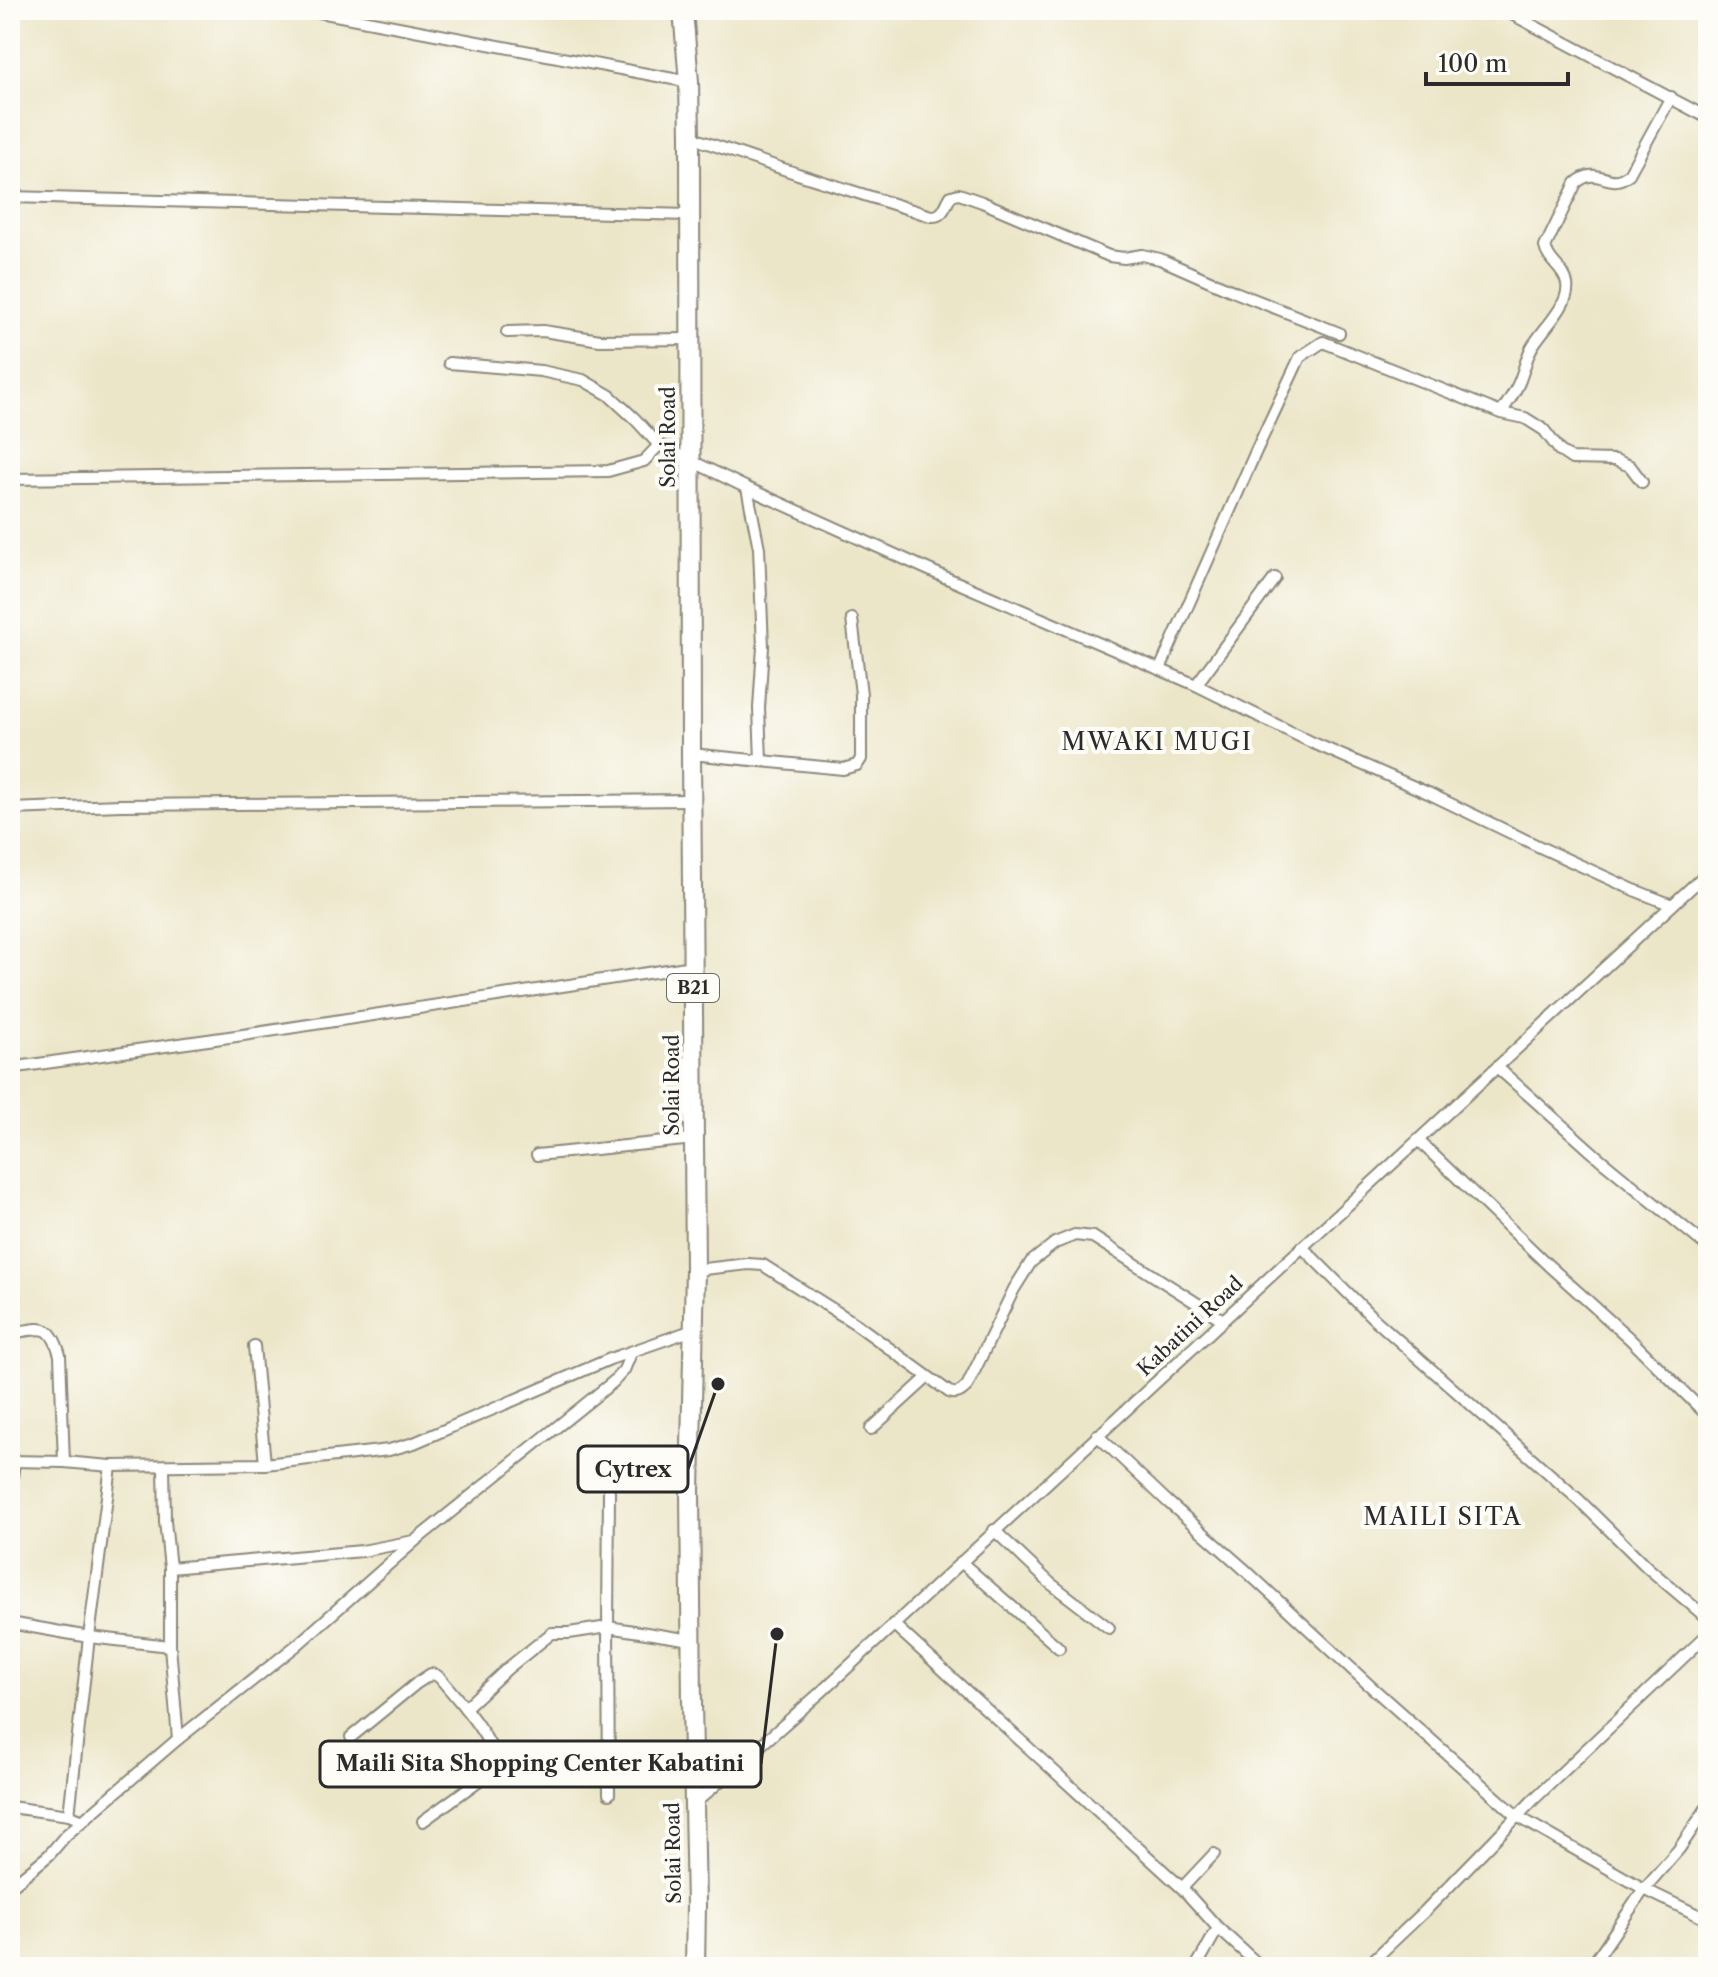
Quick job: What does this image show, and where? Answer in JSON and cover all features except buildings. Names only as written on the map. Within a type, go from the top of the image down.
[{"type":"highway","name":"Solai Road","points":[[683,10],[690,137],[695,1270],[690,1491],[695,1967]]},
{"type":"street","points":[[309,10],[689,82]]},
{"type":"street","points":[[1504,10],[1708,118]]},
{"type":"street","points":[[1501,413],[1519,384],[1531,347],[1564,301],[1568,289],[1566,279],[1550,260],[1545,247],[1576,183],[1590,174],[1615,181],[1629,174],[1671,97]]},
{"type":"street","points":[[690,137],[931,216],[941,214],[951,196],[959,194],[1109,256],[1124,258],[1142,255],[1160,259],[1339,333]]},
{"type":"street","points":[[10,197],[689,215]]},
{"type":"street","points":[[507,332],[543,331],[600,340],[690,339]]},
{"type":"street","points":[[1160,669],[1300,357],[1323,342],[1501,413],[1525,418],[1544,430],[1560,451],[1572,459],[1615,460],[1630,466],[1642,482]]},
{"type":"street","points":[[449,363],[541,371],[583,380],[609,395],[659,445],[747,488],[1196,685],[1311,742],[1428,793],[1593,872],[1672,905]]},
{"type":"street","points":[[10,479],[608,471],[644,461],[659,445]]},
{"type":"street","points":[[747,488],[759,548],[763,647],[759,708],[761,761]]},
{"type":"street","points":[[1196,685],[1275,578]]},
{"type":"street","points":[[691,754],[843,769],[857,765],[861,759],[861,694],[852,619]]},
{"type":"street","points":[[10,809],[121,805],[692,800]]},
{"type":"street","name":"Kabatini Road","points":[[694,1804],[820,1693],[1707,874]]},
{"type":"street","points":[[10,1068],[693,966]]},
{"type":"street","points":[[1498,1068],[1600,1159],[1708,1247]]},
{"type":"street","points":[[537,1155],[694,1139]]},
{"type":"street","points":[[1418,1140],[1708,1416]]},
{"type":"street","points":[[695,1270],[763,1265],[856,1324],[955,1394],[967,1386],[1014,1289],[1031,1262],[1055,1243],[1075,1235],[1093,1237],[1223,1320]]},
{"type":"street","points":[[1302,1247],[1372,1317],[1708,1619]]},
{"type":"street","points":[[10,1333],[46,1330],[56,1341],[60,1355],[64,1462]]},
{"type":"street","points":[[10,1493],[12,1462],[111,1466],[265,1464],[389,1450],[414,1443],[610,1359],[693,1330]]},
{"type":"street","points":[[254,1346],[265,1464]]},
{"type":"street","points":[[10,1887],[178,1739],[297,1645],[416,1540],[613,1382],[624,1370],[631,1353]]},
{"type":"street","points":[[871,1429],[928,1377]]},
{"type":"street","points":[[1097,1435],[1517,1816],[1644,1889],[1708,1920]]},
{"type":"street","points":[[69,1815],[111,1466]]},
{"type":"street","points":[[164,1466],[170,1568],[170,1646],[178,1739]]},
{"type":"street","points":[[609,1491],[609,1794]]},
{"type":"street","points":[[994,1530],[1050,1583],[1109,1628]]},
{"type":"street","points":[[170,1568],[362,1551],[416,1540]]},
{"type":"street","points":[[961,1562],[1059,1648]]},
{"type":"street","points":[[10,1623],[89,1637],[170,1646]]},
{"type":"street","points":[[893,1624],[1182,1888],[1218,1928],[1261,1967]]},
{"type":"street","points":[[465,1708],[552,1633],[608,1627],[691,1640]]},
{"type":"street","points":[[1366,1967],[1517,1816],[1708,1634]]},
{"type":"street","points":[[351,1737],[417,1683],[431,1674],[440,1678],[465,1708],[496,1760],[490,1772],[423,1821]]},
{"type":"street","points":[[1591,1967],[1644,1889],[1679,1849],[1708,1806]]},
{"type":"street","points":[[10,1807],[69,1815],[83,1821]]},
{"type":"street","points":[[1182,1888],[1214,1854]]},
{"type":"street","points":[[1196,1967],[1218,1928]]},
{"type":"place","name":"Cytrex","points":[[718,1384]]},
{"type":"place","name":"Maili Sita Shopping Center Kabatini","points":[[777,1634]]},
{"type":"district","name":"MWAKI MUGI","points":[[1157,741]]},
{"type":"district","name":"MAILI SITA","points":[[1443,1516]]}]
